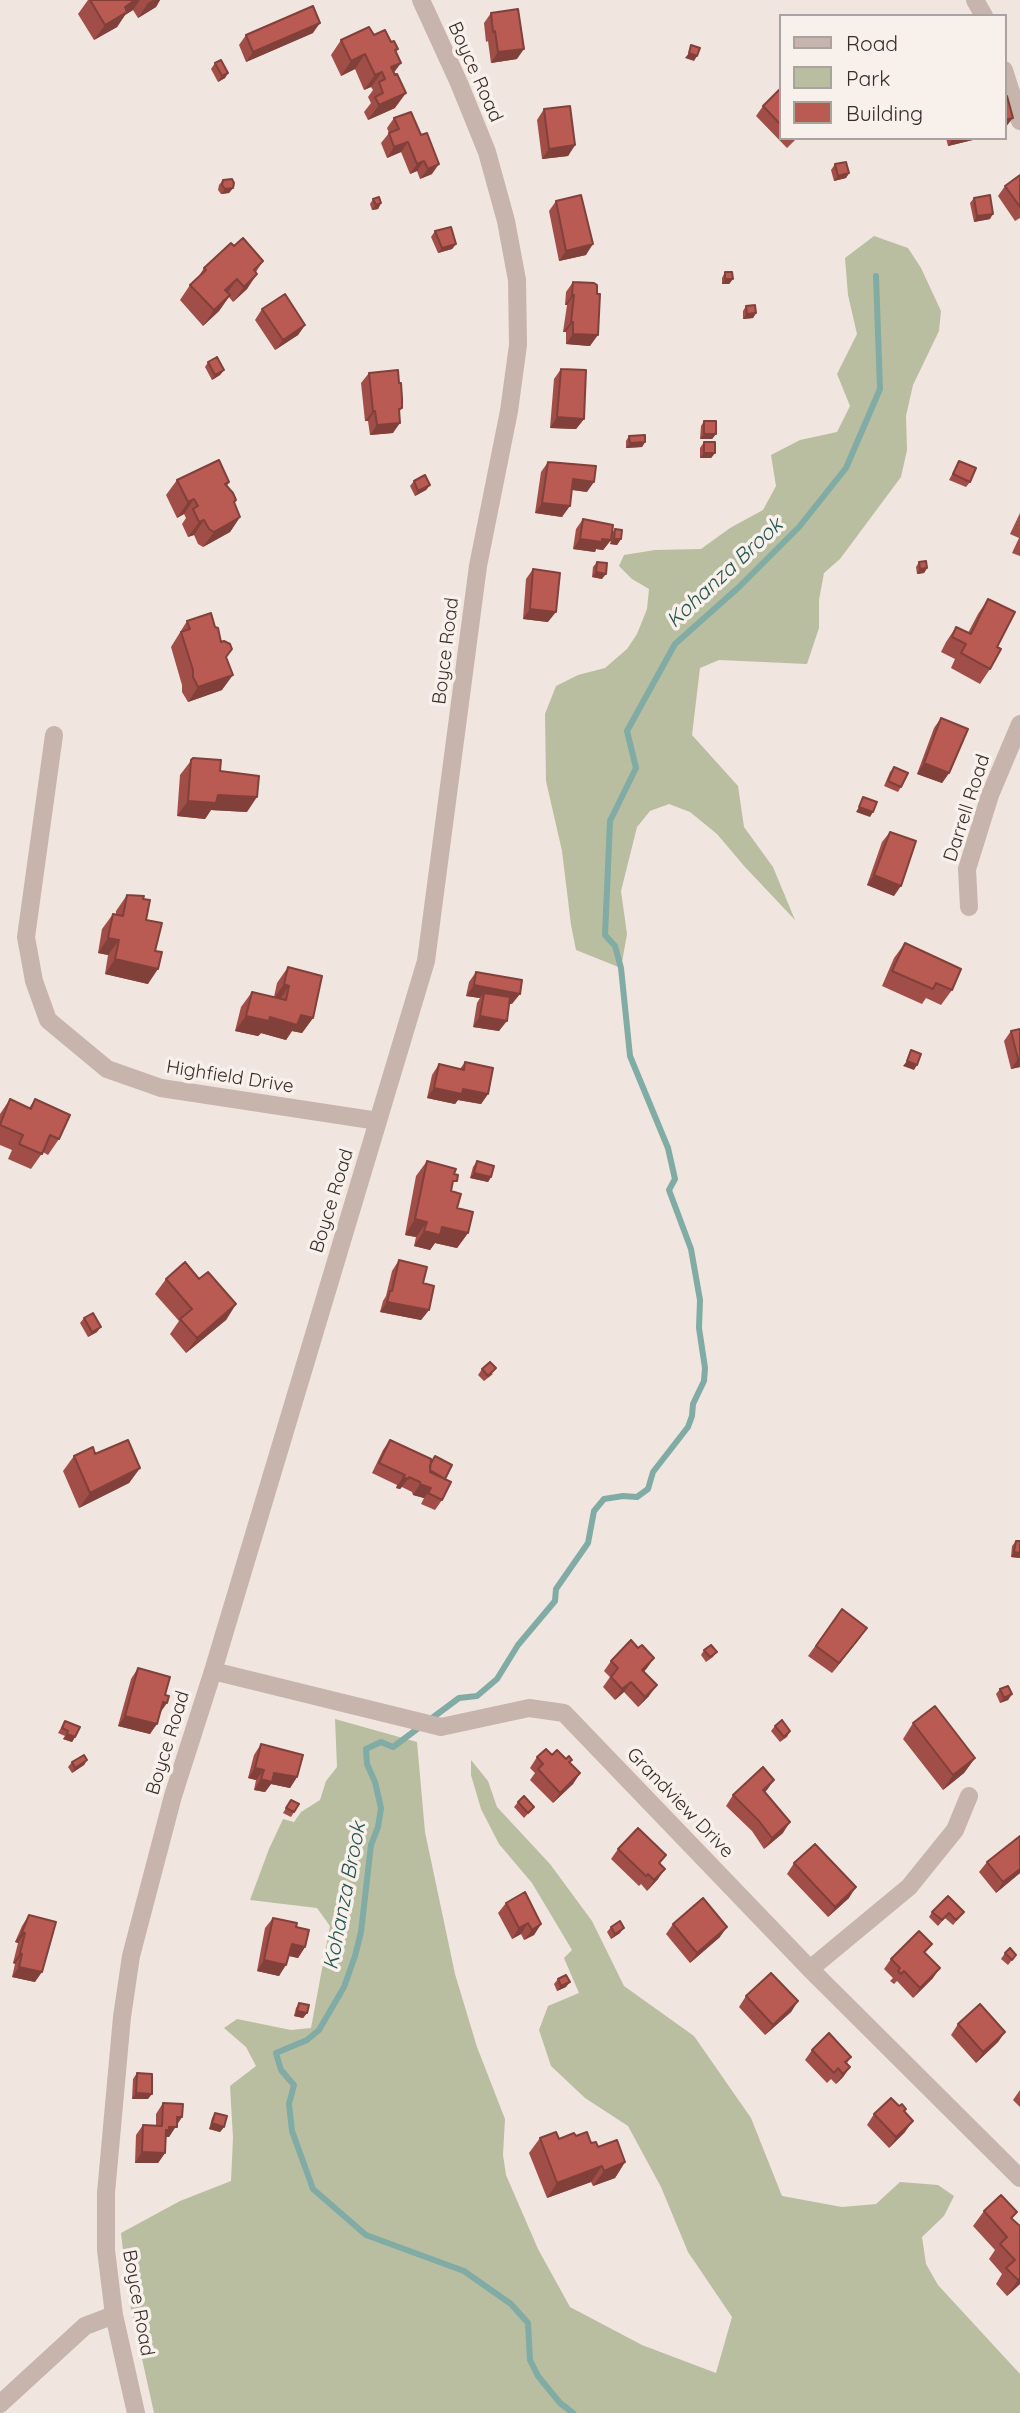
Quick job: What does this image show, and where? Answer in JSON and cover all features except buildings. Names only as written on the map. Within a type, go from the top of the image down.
[{"type":"street","name":"Boyce Road","points":[[136,2413],[114,2315],[107,2250],[106,2193],[122,2017],[131,1956],[173,1796],[426,961],[478,566],[509,411],[518,345],[517,281],[500,198],[487,152],[421,0]]},
{"type":"street","points":[[1006,76],[1020,121]]},
{"type":"street","name":"Darrell Road","points":[[970,907],[967,869],[990,795],[1020,724]]},
{"type":"street","name":"Highfield Drive","points":[[54,735],[26,937],[34,981],[48,1020],[107,1069],[161,1088],[378,1121]]},
{"type":"street","name":"Grandview Drive","points":[[213,1671],[441,1727],[529,1708],[564,1713],[810,1969],[1020,2178]]},
{"type":"street","points":[[810,1969],[909,1887],[955,1830],[969,1796]]},
{"type":"street","points":[[0,2404],[85,2326],[114,2315]]},
{"type":"green space","points":[[874,236],[908,248],[921,268],[941,311],[939,331],[913,385],[906,416],[907,450],[901,477],[840,559],[824,573],[819,600],[819,628],[807,664],[719,660],[700,668],[692,735],[738,786],[744,827],[773,867],[795,920],[717,834],[690,812],[669,804],[650,811],[637,827],[621,891],[627,934],[621,968],[576,950],[562,851],[546,781],[545,714],[556,686],[578,675],[605,668],[627,649],[637,634],[647,609],[649,589],[632,579],[619,566],[624,555],[655,550],[701,549],[730,528],[763,510],[776,486],[771,455],[800,440],[837,432],[850,406],[837,374],[857,334],[848,295],[845,258]]},
{"type":"green space","points":[[335,1719],[417,1742],[425,1832],[455,1974],[477,2047],[505,2119],[503,2155],[506,2175],[538,2249],[570,2307],[642,2345],[716,2373],[732,2317],[688,2252],[661,2187],[628,2126],[585,2098],[551,2066],[539,2030],[548,2006],[579,1993],[564,1958],[572,1950],[532,1883],[499,1844],[481,1809],[471,1775],[471,1760],[488,1781],[497,1807],[550,1864],[592,1921],[624,1986],[694,2036],[751,2118],[782,2196],[842,2207],[876,2204],[900,2182],[938,2185],[954,2196],[944,2216],[922,2237],[926,2264],[938,2285],[1020,2374],[1020,2413],[154,2413],[128,2295],[121,2233],[180,2201],[231,2181],[233,2138],[230,2086],[256,2066],[246,2047],[224,2028],[237,2019],[291,2030],[311,2028],[330,1926],[317,1908],[250,1900],[283,1819],[294,1822],[301,1812],[320,1800],[326,1781],[337,1767]]},
{"type":"waterway","name":"Kohanza Brook","points":[[573,2413],[560,2403],[538,2376],[530,2360],[528,2323],[511,2304],[464,2271],[366,2235],[313,2189],[292,2131],[289,2104],[294,2085],[281,2070],[276,2053],[307,2040],[319,2030],[344,1987],[355,1956],[361,1932],[371,1845],[381,1808],[375,1782],[367,1764],[366,1749],[381,1742],[393,1747],[459,1698],[477,1696],[497,1679],[518,1645],[555,1601],[556,1589],[588,1543],[594,1511],[604,1499],[637,1497],[648,1489],[653,1472],[688,1427],[693,1404],[704,1381],[705,1368],[699,1328],[700,1300],[691,1249],[669,1190],[675,1179],[668,1148],[630,1056],[621,968],[615,946],[605,935],[610,821],[636,768],[627,731],[675,644],[739,587],[799,527],[846,468],[880,389],[876,276]]}]
